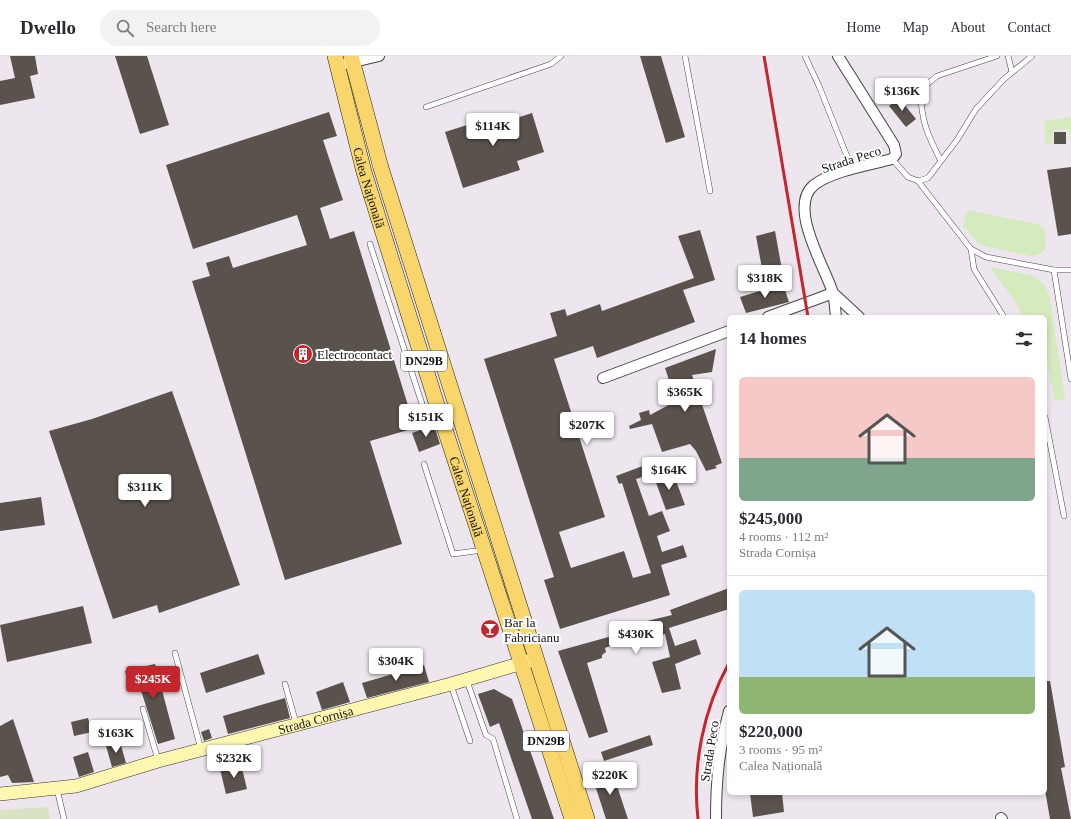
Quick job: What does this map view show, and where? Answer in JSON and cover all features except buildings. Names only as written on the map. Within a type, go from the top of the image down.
[{"type":"main road","name":"Calea Națională","points":[[351,60],[383,175],[587,819]]},
{"type":"main road","name":"Calea Națională","points":[[336,61],[364,172],[572,819]]},
{"type":"street","points":[[336,61],[379,56]]},
{"type":"street","name":"Strada Peco","points":[[836,315],[833,293],[809,232],[804,210],[806,195],[814,186],[829,177],[892,159],[896,154],[894,145],[838,56]]},
{"type":"street","points":[[773,315],[833,293]]},
{"type":"street","name":"Strada Peco","points":[[833,293],[857,315]]},
{"type":"street","points":[[602,378],[727,332]]},
{"type":"street","name":"Strada Cornișa","points":[[0,794],[57,789],[104,778],[158,761],[466,680],[536,659]]},
{"type":"street","name":"Strada Peco","points":[[716,819],[716,780],[723,734],[727,719]]},
{"type":"lane","points":[[426,107],[551,64],[561,56]]},
{"type":"lane","points":[[685,56],[710,191]]},
{"type":"lane","points":[[805,56],[819,86],[852,170]]},
{"type":"lane","points":[[941,161],[926,132],[920,108],[921,90],[937,76],[997,56]]},
{"type":"lane","points":[[1008,56],[1012,72]]},
{"type":"lane","points":[[918,181],[928,178],[976,109],[1012,72],[1032,56]]},
{"type":"lane","points":[[892,159],[908,177],[918,181],[971,249],[986,257],[1054,270],[1071,270]]},
{"type":"lane","points":[[370,244],[424,410],[429,410],[438,405]]},
{"type":"lane","points":[[971,249],[974,269],[1003,315]]},
{"type":"lane","points":[[1054,270],[1071,379]]},
{"type":"lane","points":[[1047,427],[1064,516]]},
{"type":"lane","points":[[424,464],[453,554],[486,549]]},
{"type":"lane","points":[[175,653],[201,750]]},
{"type":"lane","points":[[466,680],[486,735],[493,739],[517,819]]},
{"type":"lane","points":[[285,684],[296,724]]},
{"type":"lane","points":[[451,684],[470,741]]},
{"type":"lane","points":[[143,709],[158,761]]},
{"type":"lane","points":[[57,789],[64,819]]},
{"type":"shaded area","points":[[0,56],[1071,56],[1071,819],[0,819]]},
{"type":"green space","points":[[1071,117],[1071,142],[1068,129],[1053,130],[1052,144],[1045,144],[1045,121]]},
{"type":"green space","points":[[967,210],[1037,224],[1044,228],[1046,243],[1044,250],[1041,253],[1030,256],[979,244],[963,226]]},
{"type":"green space","points":[[990,267],[1034,276],[1045,285],[1050,298],[1065,399],[1055,401],[1047,362],[1047,315],[1022,315],[1015,301]]},
{"type":"green space","points":[[48,807],[50,819],[0,819],[0,810]]},
{"type":"railway","points":[[764,56],[808,315]]},
{"type":"railway","points":[[698,819],[698,759],[706,719],[712,700],[727,667]]},
{"type":"place","name":"Electrocontact","points":[[303,354]]},
{"type":"place","name":"Bar la Fabricianu","points":[[490,629]]}]
